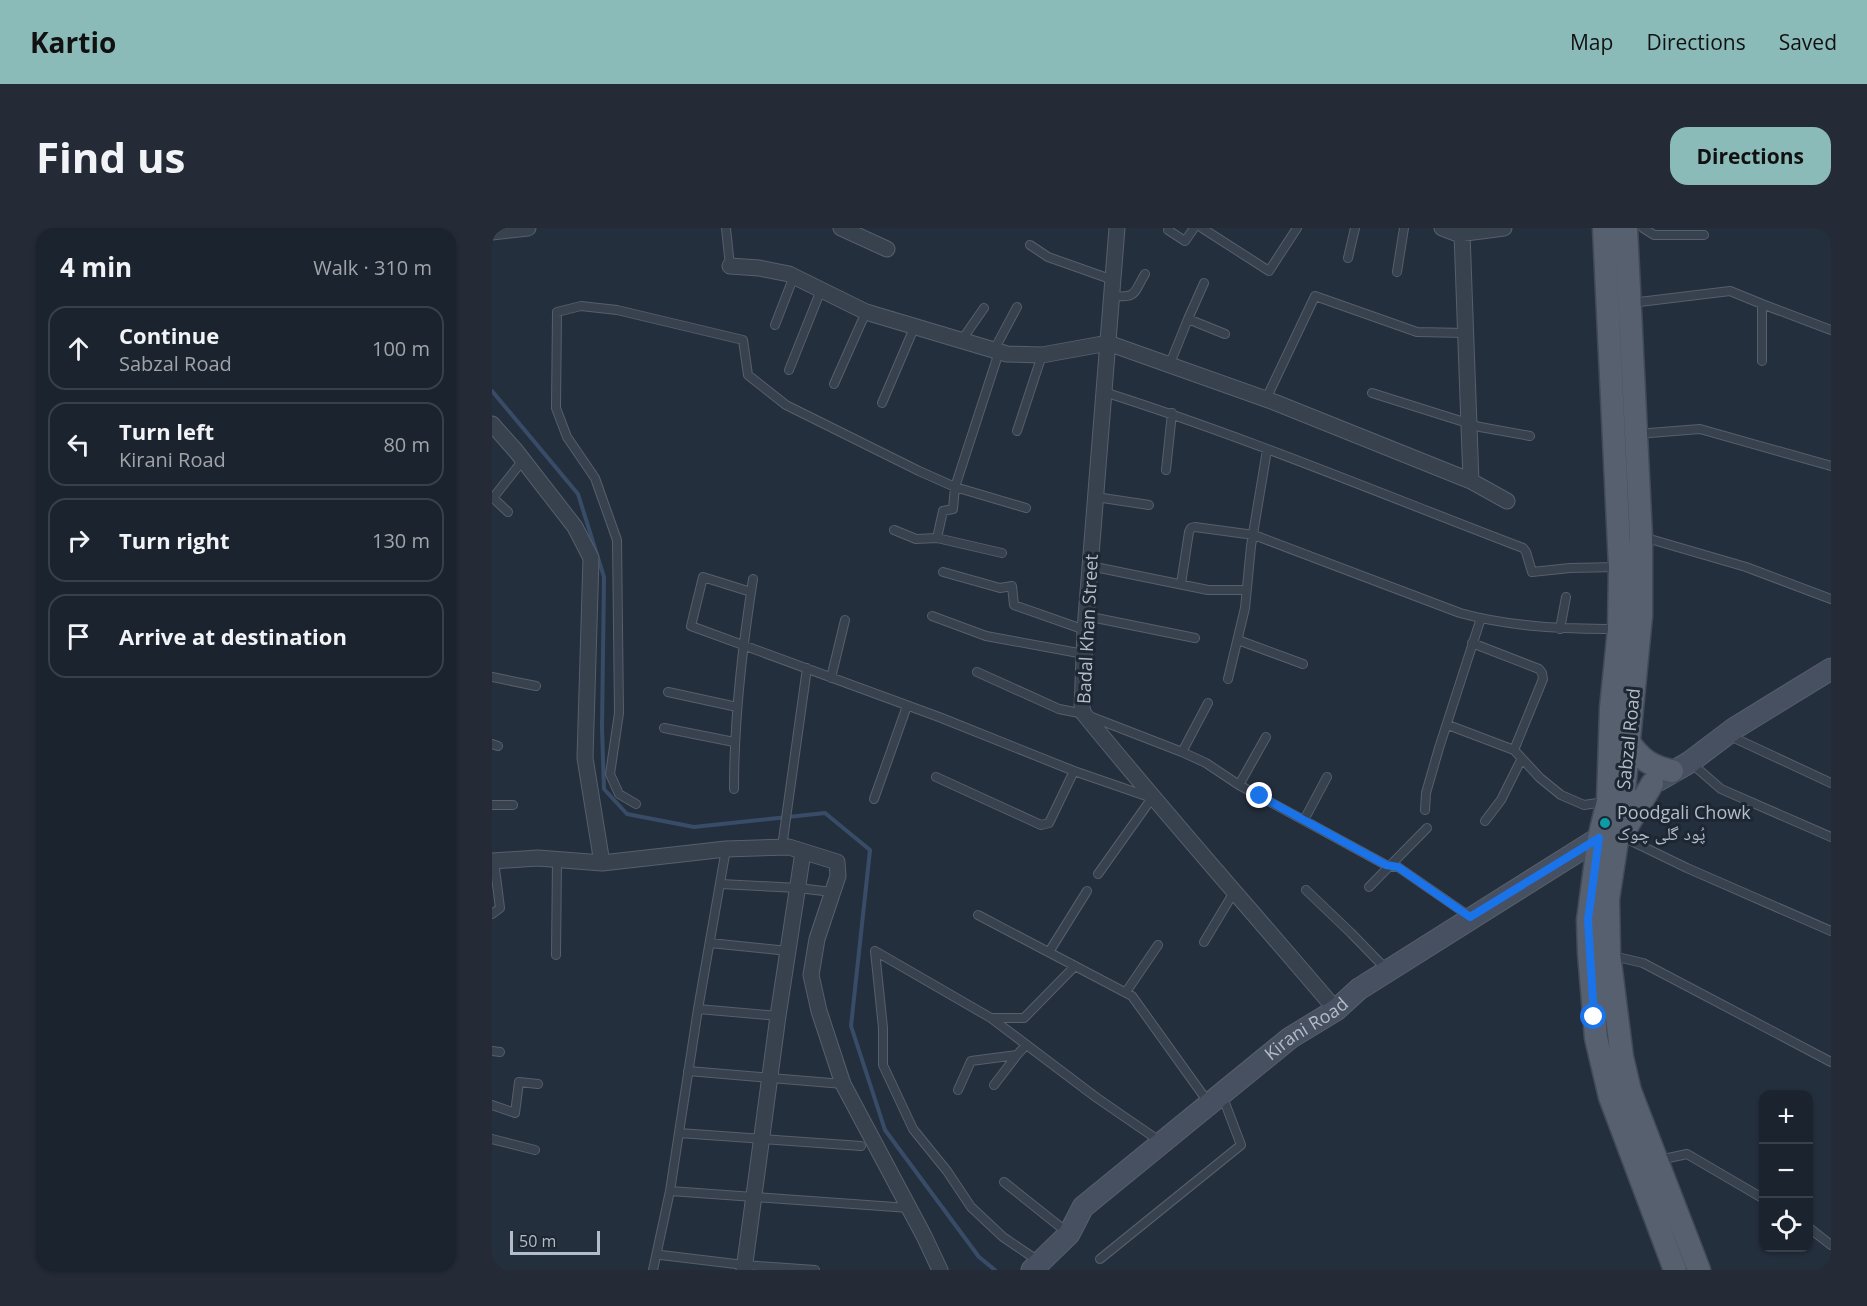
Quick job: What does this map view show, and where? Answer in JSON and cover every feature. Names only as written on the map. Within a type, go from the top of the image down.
[{"type":"main road","name":"Sabzal Road","points":[[1605,228],[1620,567],[1619,629],[1611,708],[1615,801],[1608,899],[1609,954],[1622,1057],[1630,1091],[1699,1270]]},
{"type":"main road","name":"Sabzal Road","points":[[1615,801],[1629,742],[1641,616],[1641,537],[1626,228]]},
{"type":"main road","points":[[1615,801],[1652,784],[1726,734],[1831,669]]},
{"type":"main road","points":[[1629,742],[1638,756],[1657,768],[1681,766]]},
{"type":"main road","points":[[1613,839],[1652,784]]},
{"type":"main road","name":"Sabzal Road","points":[[1613,839],[1588,920],[1596,1038],[1610,1096],[1675,1270]]},
{"type":"main road","name":"Kirani Road","points":[[1032,1263],[1065,1238],[1083,1207],[1290,1038],[1336,1010],[1359,989],[1470,917],[1613,839]]},
{"type":"street","points":[[492,232],[528,228]]},
{"type":"street","points":[[841,228],[886,249]]},
{"type":"street","name":"Badal Khan Street","points":[[1117,228],[1090,566],[1082,709],[1152,798],[1336,1010]]},
{"type":"street","points":[[1442,228],[1468,231],[1504,228]]},
{"type":"street","points":[[1468,231],[1466,333],[1471,481]]},
{"type":"street","points":[[730,266],[759,268],[794,276],[866,312],[1007,354],[1042,355],[1108,343],[1266,399],[1471,481],[1507,501]]},
{"type":"street","points":[[492,424],[575,527],[591,558],[585,758],[602,863]]},
{"type":"street","points":[[493,861],[538,858],[602,863],[783,842],[803,852],[837,861],[838,876],[817,939],[811,975],[819,1011],[843,1084],[940,1270]]},
{"type":"street","points":[[744,1267],[803,852]]},
{"type":"lane","points":[[726,228],[730,266]]},
{"type":"lane","points":[[1168,230],[1185,242],[1194,228]]},
{"type":"lane","points":[[1203,228],[1269,271],[1297,228]]},
{"type":"lane","points":[[1348,258],[1355,228]]},
{"type":"lane","points":[[1397,272],[1404,228]]},
{"type":"lane","points":[[1642,228],[1654,235],[1704,235]]},
{"type":"lane","points":[[1030,245],[1128,297],[1132,296],[1145,274]]},
{"type":"lane","points":[[775,325],[794,276]]},
{"type":"lane","points":[[1169,366],[1204,283]]},
{"type":"lane","points":[[789,370],[821,290]]},
{"type":"lane","points":[[1630,303],[1730,291],[1831,330]]},
{"type":"lane","points":[[1266,399],[1315,296],[1417,332],[1466,333]]},
{"type":"lane","points":[[1762,304],[1762,361]]},
{"type":"lane","points":[[636,804],[619,794],[610,774],[619,713],[617,540],[595,478],[567,437],[556,408],[557,312],[581,306],[617,310],[743,340],[748,375],[786,405],[955,487],[1026,508]]},
{"type":"lane","points":[[937,538],[944,512],[953,509],[955,487],[996,351],[1017,307]]},
{"type":"lane","points":[[961,341],[984,308]]},
{"type":"lane","points":[[834,384],[866,312]]},
{"type":"lane","points":[[1188,319],[1225,334]]},
{"type":"lane","points":[[882,403],[914,328]]},
{"type":"lane","points":[[1017,431],[1042,355]]},
{"type":"lane","points":[[1104,392],[1172,413],[1414,504],[1523,548],[1530,570],[1535,573],[1570,568],[1620,567]]},
{"type":"lane","points":[[1372,393],[1480,427],[1530,436]]},
{"type":"lane","points":[[1166,470],[1172,413]]},
{"type":"lane","points":[[1636,434],[1700,429],[1831,466]]},
{"type":"lane","points":[[1228,679],[1238,640],[1267,450]]},
{"type":"lane","points":[[508,512],[492,497],[523,460]]},
{"type":"lane","points":[[1096,496],[1149,505]]},
{"type":"lane","points":[[1181,584],[1191,528],[1254,535],[1460,613],[1481,618],[1560,629],[1619,629]]},
{"type":"lane","points":[[894,530],[915,539],[937,538],[1002,553]]},
{"type":"lane","points":[[1641,537],[1746,567],[1831,599]]},
{"type":"lane","points":[[1090,566],[1209,590],[1246,590]]},
{"type":"lane","points":[[943,572],[1000,588],[1012,586],[1014,605],[1086,623],[1195,638]]},
{"type":"lane","points":[[751,592],[703,577],[691,626],[908,706],[1074,771],[1152,798],[1098,874]]},
{"type":"lane","points":[[734,789],[737,707],[753,579]]},
{"type":"lane","points":[[1560,629],[1566,597]]},
{"type":"lane","points":[[932,616],[986,636],[1084,654]]},
{"type":"lane","points":[[1425,810],[1426,793],[1481,618]]},
{"type":"lane","points":[[831,678],[845,620]]},
{"type":"lane","points":[[1238,640],[1303,664]]},
{"type":"lane","points":[[1472,643],[1539,669],[1542,673],[1543,679],[1514,750]]},
{"type":"lane","points":[[783,842],[807,668]]},
{"type":"lane","points":[[977,672],[1059,709],[1084,714],[1206,763],[1239,785],[1391,866],[1398,867],[1470,917]]},
{"type":"lane","points":[[492,677],[536,686]]},
{"type":"lane","points":[[668,692],[737,707]]},
{"type":"lane","points":[[1182,752],[1208,703]]},
{"type":"lane","points":[[874,799],[908,706]]},
{"type":"lane","points":[[1448,725],[1514,750],[1521,760],[1561,795],[1584,805],[1615,801]]},
{"type":"lane","points":[[664,728],[734,742]]},
{"type":"lane","points":[[1726,734],[1831,783]]},
{"type":"lane","points":[[1239,785],[1266,737]]},
{"type":"lane","points":[[1485,821],[1501,800],[1521,760]]},
{"type":"lane","points":[[1681,766],[1721,789],[1831,837]]},
{"type":"lane","points":[[936,777],[1045,825],[1074,771]]},
{"type":"lane","points":[[1304,820],[1327,777]]},
{"type":"lane","points":[[492,805],[513,805]]},
{"type":"lane","points":[[1370,887],[1427,828]]},
{"type":"lane","points":[[1613,839],[1677,864],[1831,932]]},
{"type":"lane","points":[[653,1270],[670,1191],[726,849]]},
{"type":"lane","points":[[556,955],[557,860]]},
{"type":"lane","points":[[492,914],[500,908],[493,861]]},
{"type":"lane","points":[[721,884],[832,892]]},
{"type":"lane","points":[[1306,890],[1352,933],[1387,971]]},
{"type":"lane","points":[[1049,952],[1087,891]]},
{"type":"lane","points":[[1204,942],[1235,891]]},
{"type":"lane","points":[[978,915],[1132,996],[1216,1099],[1241,1145],[1100,1259]]},
{"type":"lane","points":[[710,943],[788,951]]},
{"type":"lane","points":[[1126,992],[1158,945]]},
{"type":"lane","points":[[1032,1263],[971,1207],[947,1171],[913,1129],[883,1065],[883,1028],[876,951],[991,1018],[1097,1098],[1162,1143]]},
{"type":"lane","points":[[1609,954],[1643,963],[1831,1062]]},
{"type":"lane","points":[[991,1018],[1024,1018],[1075,966]]},
{"type":"lane","points":[[698,1009],[778,1016]]},
{"type":"lane","points":[[994,1085],[1026,1045]]},
{"type":"lane","points":[[958,1090],[971,1061],[1017,1055]]},
{"type":"lane","points":[[688,1071],[843,1084]]},
{"type":"lane","points":[[492,1105],[515,1113],[519,1082],[538,1084]]},
{"type":"lane","points":[[679,1133],[861,1146]]},
{"type":"lane","points":[[492,1139],[535,1150]]},
{"type":"lane","points":[[1658,1160],[1687,1154],[1762,1198]]},
{"type":"lane","points":[[1004,1182],[1065,1238]]},
{"type":"lane","points":[[670,1191],[909,1208]]},
{"type":"lane","points":[[1813,1230],[1831,1245]]},
{"type":"lane","points":[[661,1255],[744,1267],[815,1270]]},
{"type":"waterway","points":[[492,391],[578,494],[604,577],[602,728],[604,789],[627,814],[694,827],[825,813],[870,850],[851,1026],[885,1130],[979,1257],[995,1270]]},
{"type":"place","name":"Poodgali Chowk پُود گلی چوک","points":[[1605,823]]},
{"type":"route","points":[[1260,796],[1386,865],[1398,867],[1470,917],[1599,838],[1588,920],[1594,1017]]}]
